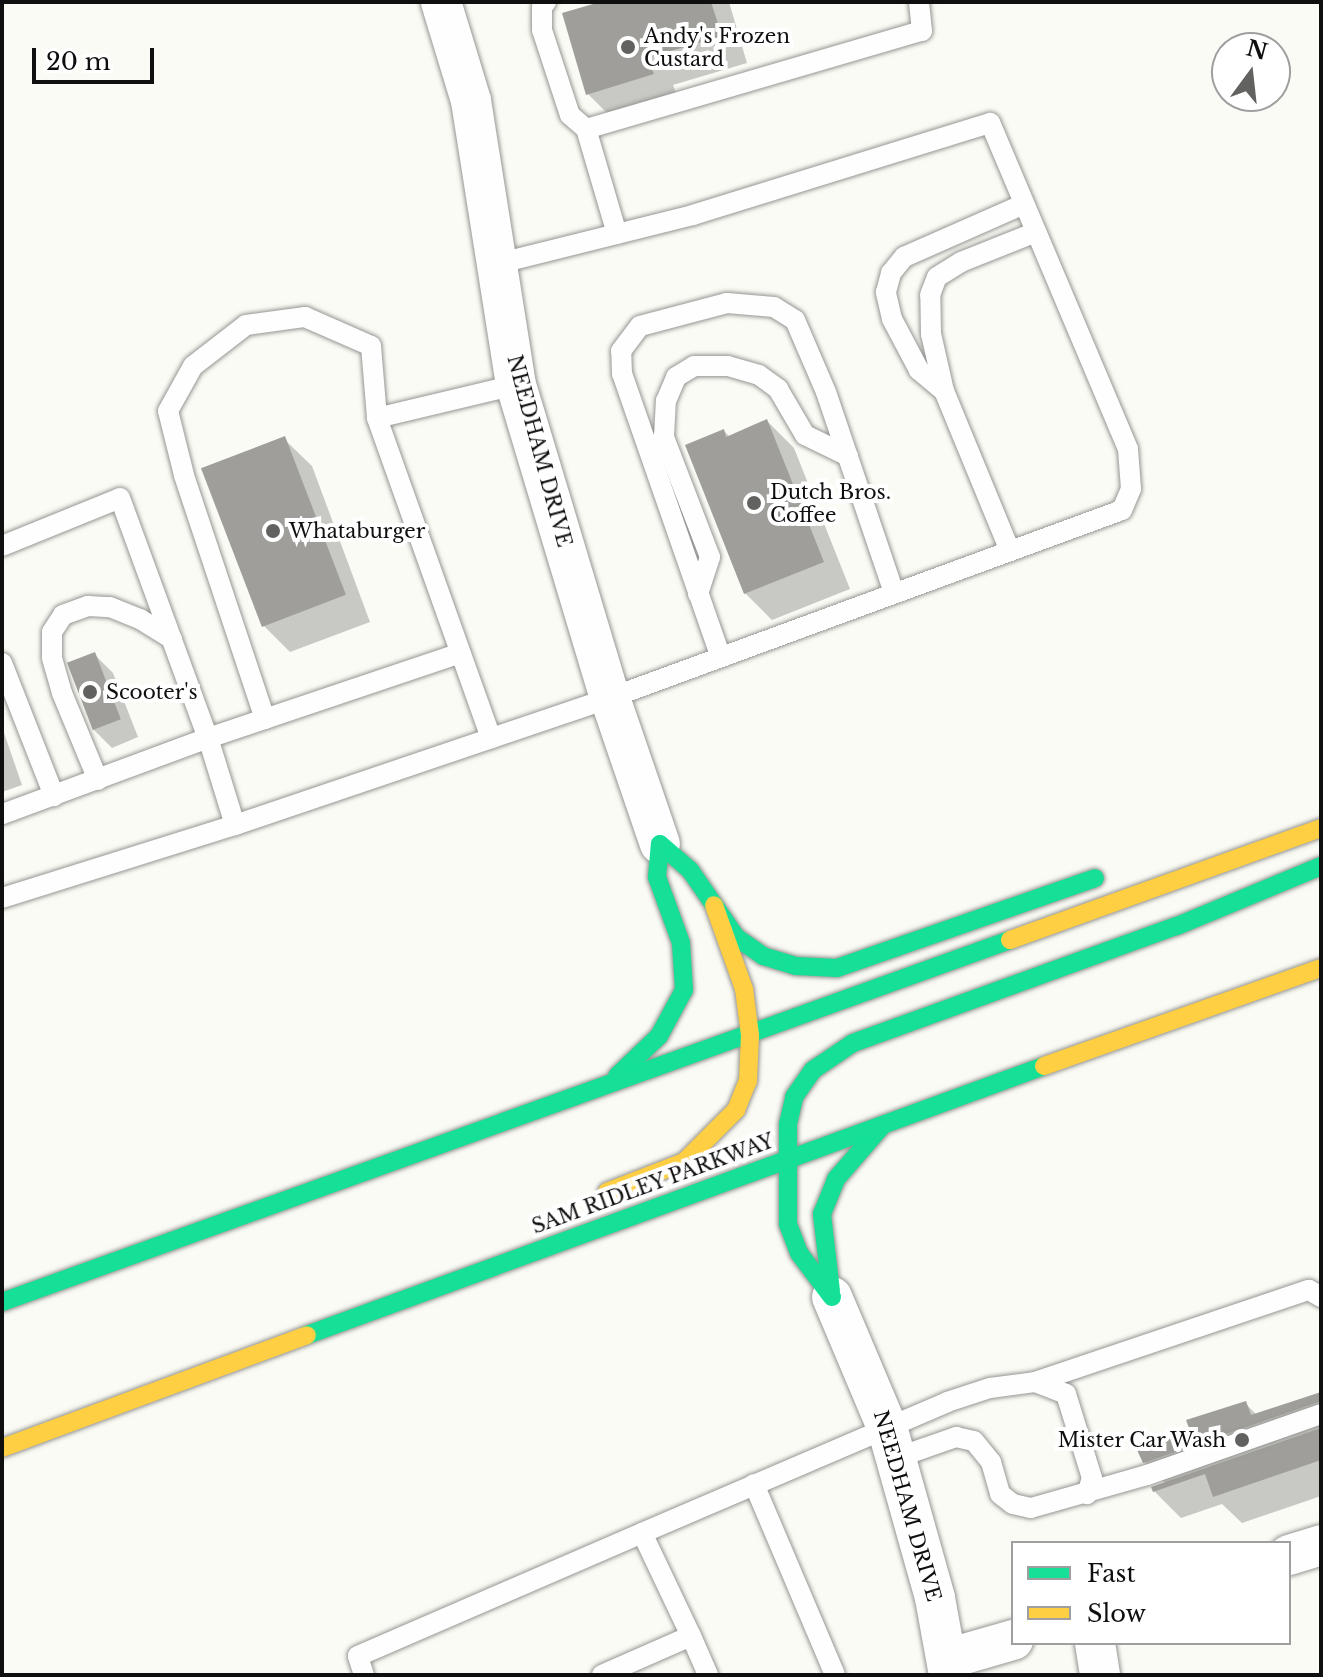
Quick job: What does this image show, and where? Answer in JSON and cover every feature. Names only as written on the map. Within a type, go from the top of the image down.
[{"type":"main road","points":[[2,1302],[1321,828]]},
{"type":"main road","points":[[660,844],[690,870],[736,937],[763,956],[796,966],[837,968],[1114,871]]},
{"type":"main road","points":[[609,1085],[659,1036],[684,990],[681,943],[657,877],[660,844]]},
{"type":"main road","points":[[832,1297],[799,1253],[788,1224],[788,1124],[794,1097],[813,1070],[853,1043],[1177,926],[1321,866]]},
{"type":"main road","points":[[593,1198],[684,1162],[736,1110],[748,1081],[750,1035],[744,989],[714,905]]},
{"type":"main road","name":"SAM RIDLEY PARKWAY","points":[[2,1448],[788,1157],[1321,968]]},
{"type":"main road","points":[[832,1297],[822,1214],[836,1179],[885,1123]]},
{"type":"main road","points":[[166,1388],[175,1365]]},
{"type":"street","name":"NEEDHAM DRIVE","points":[[441,2],[471,101],[516,385],[610,698],[660,844]]},
{"type":"street","name":"NEEDHAM DRIVE","points":[[832,1297],[892,1442],[935,1598],[948,1667]]},
{"type":"street","points":[[1291,1554],[1321,1545]]},
{"type":"street","points":[[948,1667],[1011,1641]]},
{"type":"street","points":[[1095,1645],[1100,1675]]},
{"type":"lane","points":[[546,2],[542,7],[542,30],[570,115],[586,129],[617,234]]},
{"type":"lane","points":[[586,129],[922,31],[919,2]]},
{"type":"lane","points":[[2,898],[235,825],[610,698],[720,655],[1122,510],[1131,489],[1128,449],[990,123],[693,215],[497,264]]},
{"type":"lane","points":[[944,391],[919,370],[892,319],[886,292],[891,273],[904,257],[937,239],[1024,204]]},
{"type":"lane","points":[[1010,551],[944,391],[931,334],[930,295],[937,277],[961,262],[1036,232]]},
{"type":"lane","points":[[720,655],[622,374],[621,351],[640,326],[727,303],[774,307],[795,320],[826,392],[894,593]]},
{"type":"lane","points":[[265,719],[184,475],[168,411],[193,366],[246,325],[305,317],[371,346],[377,418],[491,738]]},
{"type":"lane","points":[[698,594],[710,557],[664,437],[666,401],[676,377],[694,366],[728,366],[759,375],[778,389],[805,435],[848,456]]},
{"type":"lane","points":[[377,418],[516,385]]},
{"type":"lane","points":[[2,546],[120,498],[208,738],[235,825]]},
{"type":"lane","points":[[98,780],[62,693],[52,657],[52,632],[63,615],[88,606],[110,607],[140,619],[172,639]]},
{"type":"lane","points":[[2,814],[208,738],[460,653]]},
{"type":"lane","points":[[2,663],[54,796]]},
{"type":"lane","points":[[364,1675],[358,1656],[754,1484],[892,1442],[990,1388],[1035,1382],[1309,1290],[1321,1297]]},
{"type":"lane","points":[[1035,1382],[1066,1394],[1092,1478],[1087,1494]]},
{"type":"lane","points":[[892,1442],[956,1437],[974,1441],[985,1452],[1000,1494],[1013,1504],[1031,1508],[1087,1494],[1321,1414]]},
{"type":"lane","points":[[754,1484],[835,1675]]},
{"type":"lane","points":[[642,1533],[708,1675]]},
{"type":"lane","points":[[602,1675],[691,1636]]},
{"type":"building","name":"Andy's Frozen Custard","points":[[600,2],[711,2],[722,36],[647,58],[654,74],[586,95],[562,13]]},
{"type":"building","name":"Dutch Bros. Coffee","points":[[767,419],[824,562],[744,594],[685,445],[724,429],[726,437]]},
{"type":"building","name":"Whataburger","points":[[285,436],[346,595],[262,627],[201,468]]},
{"type":"building","name":"Scooter's","points":[[95,652],[121,719],[93,730],[67,663]]},
{"type":"building","points":[[1321,1392],[1321,1401],[1143,1463],[1137,1450],[1190,1431],[1186,1420],[1246,1401],[1251,1415]]},
{"type":"building","points":[[1321,1428],[1321,1460],[1213,1497],[1205,1474],[1153,1492],[1151,1487]]},
{"type":"traffic: fast","points":[[660,844],[690,870],[736,937],[763,956],[796,966],[837,968],[1095,878]]},
{"type":"traffic: fast","points":[[617,1076],[659,1036],[684,990],[681,943],[657,877],[660,844]]},
{"type":"traffic: fast","points":[[832,1297],[799,1253],[788,1224],[788,1124],[794,1097],[813,1070],[853,1043],[1177,926],[1321,866]]},
{"type":"traffic: fast","points":[[2,1302],[1010,940]]},
{"type":"traffic: fast","points":[[307,1335],[1044,1066]]},
{"type":"traffic: fast","points":[[831,1291],[822,1214],[836,1179],[883,1125]]},
{"type":"traffic: slow","points":[[1010,940],[1321,828]]},
{"type":"traffic: slow","points":[[607,1192],[684,1162],[736,1110],[748,1081],[750,1035],[744,989],[714,905]]},
{"type":"traffic: slow","points":[[1044,1066],[1321,968]]},
{"type":"traffic: slow","points":[[2,1448],[307,1335]]},
{"type":"place","name":"Andy's Frozen Custard","points":[[628,47]]},
{"type":"place","name":"Dutch Bros. Coffee","points":[[754,503]]},
{"type":"place","name":"Whataburger","points":[[273,531]]},
{"type":"place","name":"Scooter's","points":[[90,692]]},
{"type":"place","name":"Mister Car Wash","points":[[1242,1440]]}]
